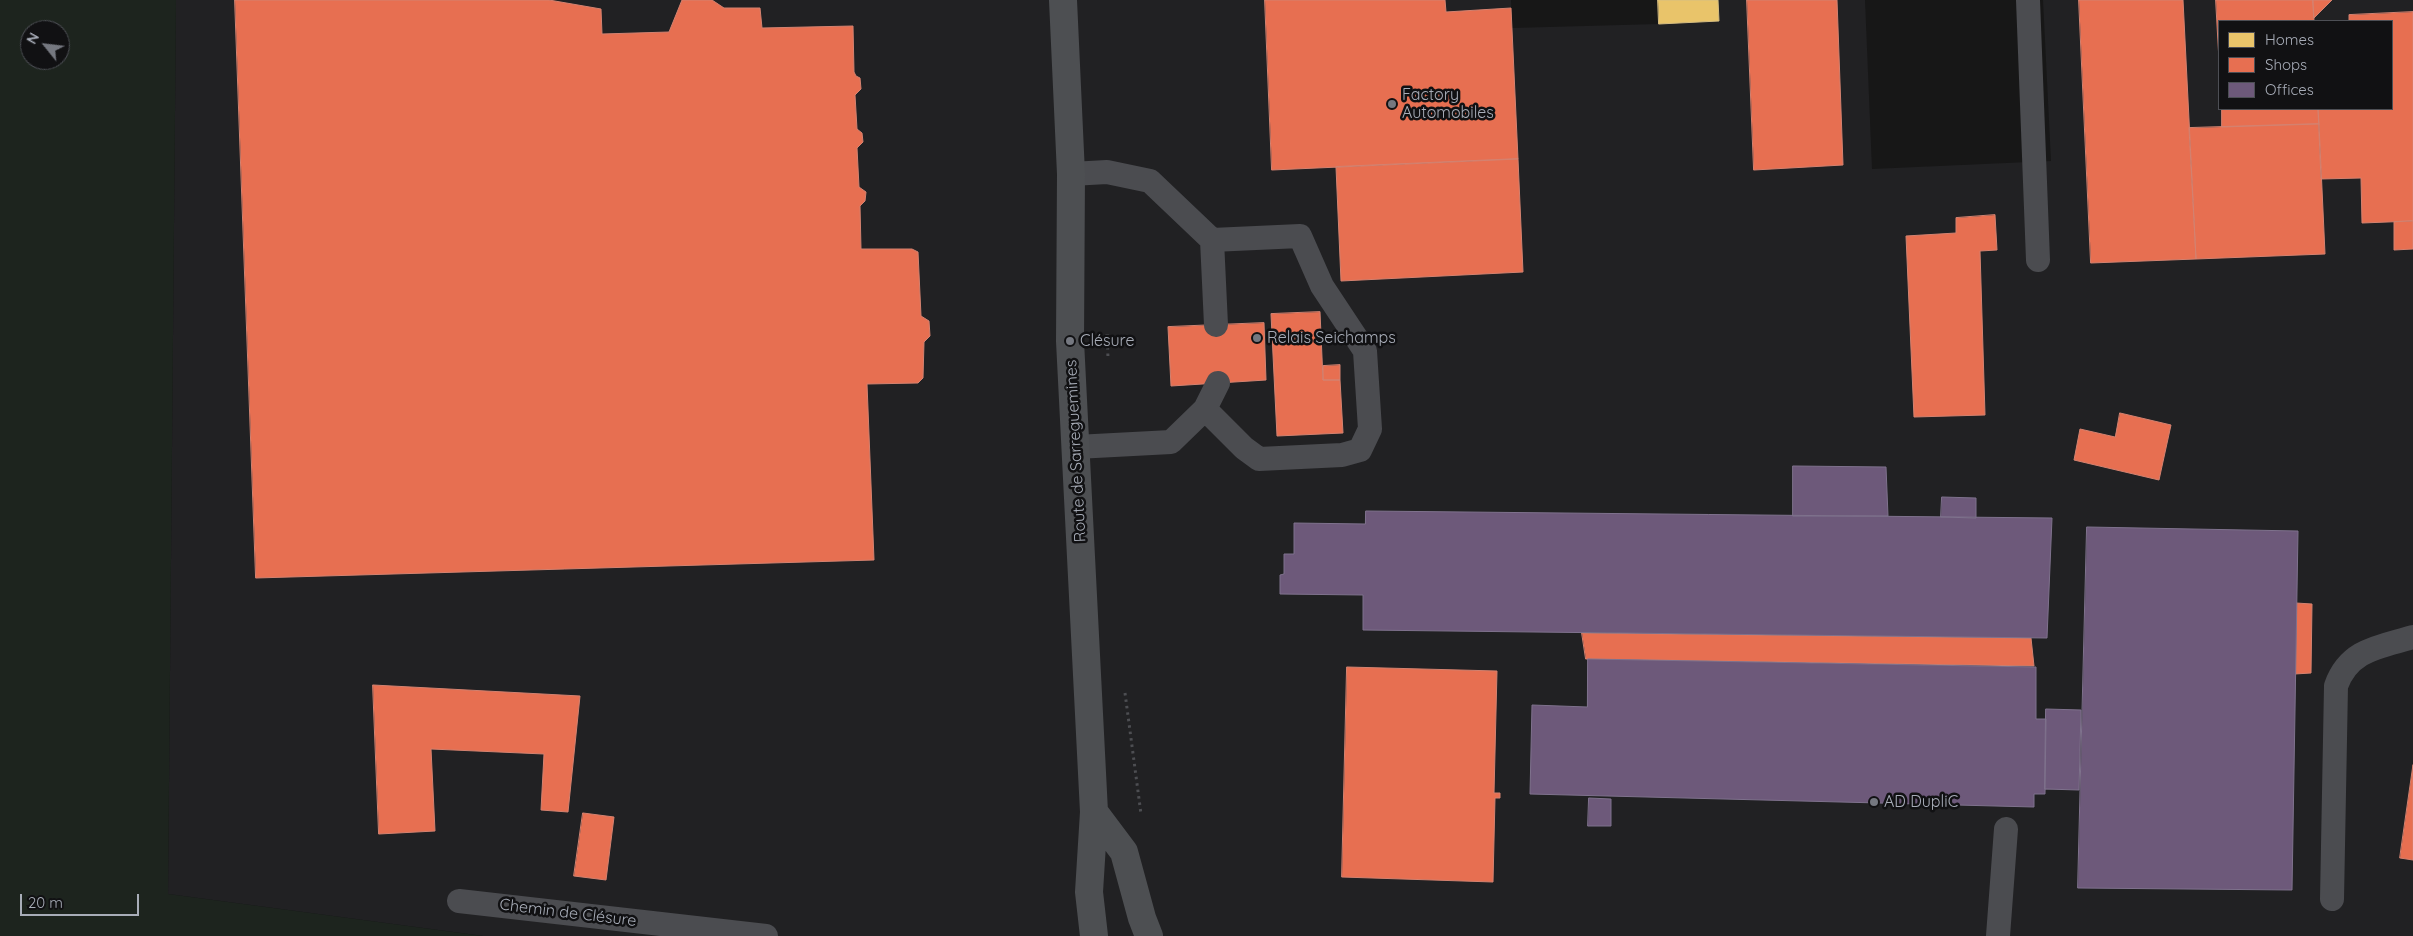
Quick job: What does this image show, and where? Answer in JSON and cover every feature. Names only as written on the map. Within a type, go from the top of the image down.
[{"type":"main road","name":"Route de Sarreguemines","points":[[1063,0],[1071,174],[1070,341],[1094,812],[1089,892],[1094,936]]},
{"type":"main road","points":[[1094,812],[1124,852],[1142,918],[1149,936]]},
{"type":"lane","points":[[2028,0],[2038,260]]},
{"type":"lane","points":[[1071,174],[1107,172],[1150,181],[1212,240],[1216,325]]},
{"type":"lane","points":[[1205,409],[1244,448],[1259,460],[1342,455],[1360,450],[1370,429],[1365,351],[1322,286],[1300,236],[1212,240]]},
{"type":"lane","points":[[1076,447],[1171,442],[1205,409],[1218,383]]},
{"type":"lane","points":[[2332,899],[2336,686],[2340,674],[2350,660],[2364,651],[2413,637]]},
{"type":"lane","points":[[1998,936],[2006,829]]},
{"type":"lane","name":"Chemin de Clésure","points":[[459,901],[766,936]]},
{"type":"shaded area","points":[[0,0],[176,0],[168,894],[483,936],[0,936]]},
{"type":"shaded area","points":[[176,0],[1511,0],[1512,28],[1658,24],[1658,0],[1865,0],[1872,169],[2051,161],[2043,0],[2413,0],[2413,936],[483,936],[168,894]]},
{"type":"building: Homes","points":[[1658,0],[1718,0],[1719,21],[1659,24]]},
{"type":"building: Shops","points":[[235,0],[549,0],[601,9],[602,34],[669,32],[682,0],[712,0],[724,8],[760,8],[762,28],[853,26],[854,72],[860,78],[861,89],[855,95],[857,129],[862,133],[863,142],[857,148],[859,187],[866,192],[865,201],[860,206],[861,249],[912,249],[918,252],[921,316],[929,321],[930,336],[924,342],[923,378],[918,383],[867,384],[874,560],[256,578]]},
{"type":"building: Shops","name":"Factory Automobiles","points":[[1265,0],[1445,0],[1446,12],[1511,8],[1518,159],[1272,170]]},
{"type":"building: Shops","points":[[1747,0],[1837,0],[1843,165],[1754,170]]},
{"type":"building: Shops","points":[[2079,0],[2183,0],[2196,259],[2091,263]]},
{"type":"building: Shops","points":[[2216,0],[2313,0],[2314,20],[2218,20],[2218,40]]},
{"type":"building: Shops","points":[[2313,0],[2332,0],[2314,18]]},
{"type":"building: Shops","points":[[2413,12],[2413,221],[2362,223],[2361,178],[2321,179],[2318,110],[2393,110],[2393,20],[2349,20],[2349,15]]},
{"type":"building: Shops","points":[[2222,110],[2318,110],[2319,124],[2222,127]]},
{"type":"building: Shops","points":[[2319,124],[2325,254],[2196,259],[2189,128]]},
{"type":"building: Shops","points":[[1518,159],[1523,272],[1341,281],[1336,167]]},
{"type":"building: Shops","points":[[1995,215],[1997,250],[1980,251],[1985,415],[1914,417],[1906,236],[1956,233],[1956,218]]},
{"type":"building: Shops","points":[[2413,221],[2413,249],[2394,250],[2394,222]]},
{"type":"building: Shops","points":[[1320,312],[1323,380],[1340,380],[1343,433],[1277,436],[1271,314]]},
{"type":"building: Shops","points":[[1264,323],[1266,380],[1171,386],[1168,327]]},
{"type":"building: Shops","points":[[1340,365],[1340,380],[1323,380],[1323,366]]},
{"type":"building: Shops","points":[[2120,413],[2171,425],[2159,480],[2074,460],[2080,429],[2115,437]]},
{"type":"building: Shops","points":[[2296,603],[2312,604],[2311,673],[2295,674]]},
{"type":"building: Shops","points":[[1582,633],[2031,638],[2034,666],[1586,659]]},
{"type":"building: Shops","points":[[1347,667],[1497,671],[1494,793],[1500,793],[1500,798],[1495,798],[1493,882],[1342,877]]},
{"type":"building: Shops","points":[[373,685],[580,696],[568,812],[541,810],[544,754],[431,749],[435,831],[379,834]]},
{"type":"building: Shops","points":[[2413,765],[2413,860],[2400,858]]},
{"type":"building: Shops","points":[[583,813],[614,817],[606,880],[574,876]]},
{"type":"building: Offices","points":[[1793,466],[1886,467],[1888,516],[1793,516]]},
{"type":"building: Offices","points":[[1942,497],[1976,498],[1976,518],[1941,517]]},
{"type":"building: Offices","points":[[1366,511],[2052,518],[2047,638],[1363,630],[1363,595],[1280,594],[1280,575],[1284,574],[1284,554],[1294,554],[1294,523],[1365,524]]},
{"type":"building: Offices","points":[[2087,527],[2298,531],[2292,890],[2078,888]]},
{"type":"building: Offices","points":[[1588,659],[2036,667],[2036,719],[2046,719],[2045,794],[2034,794],[2034,807],[1530,794],[1532,705],[1587,707]]},
{"type":"building: Offices","points":[[2046,709],[2081,710],[2079,790],[2045,789]]},
{"type":"building: Offices","points":[[1589,798],[1611,799],[1611,826],[1588,826]]},
{"type":"place","name":"Factory Automobiles","points":[[1392,104]]},
{"type":"place","name":"Relais Seichamps","points":[[1257,338]]},
{"type":"place","name":"Clésure","points":[[1070,341]]},
{"type":"place","name":"AD DupliC","points":[[1874,802]]}]
